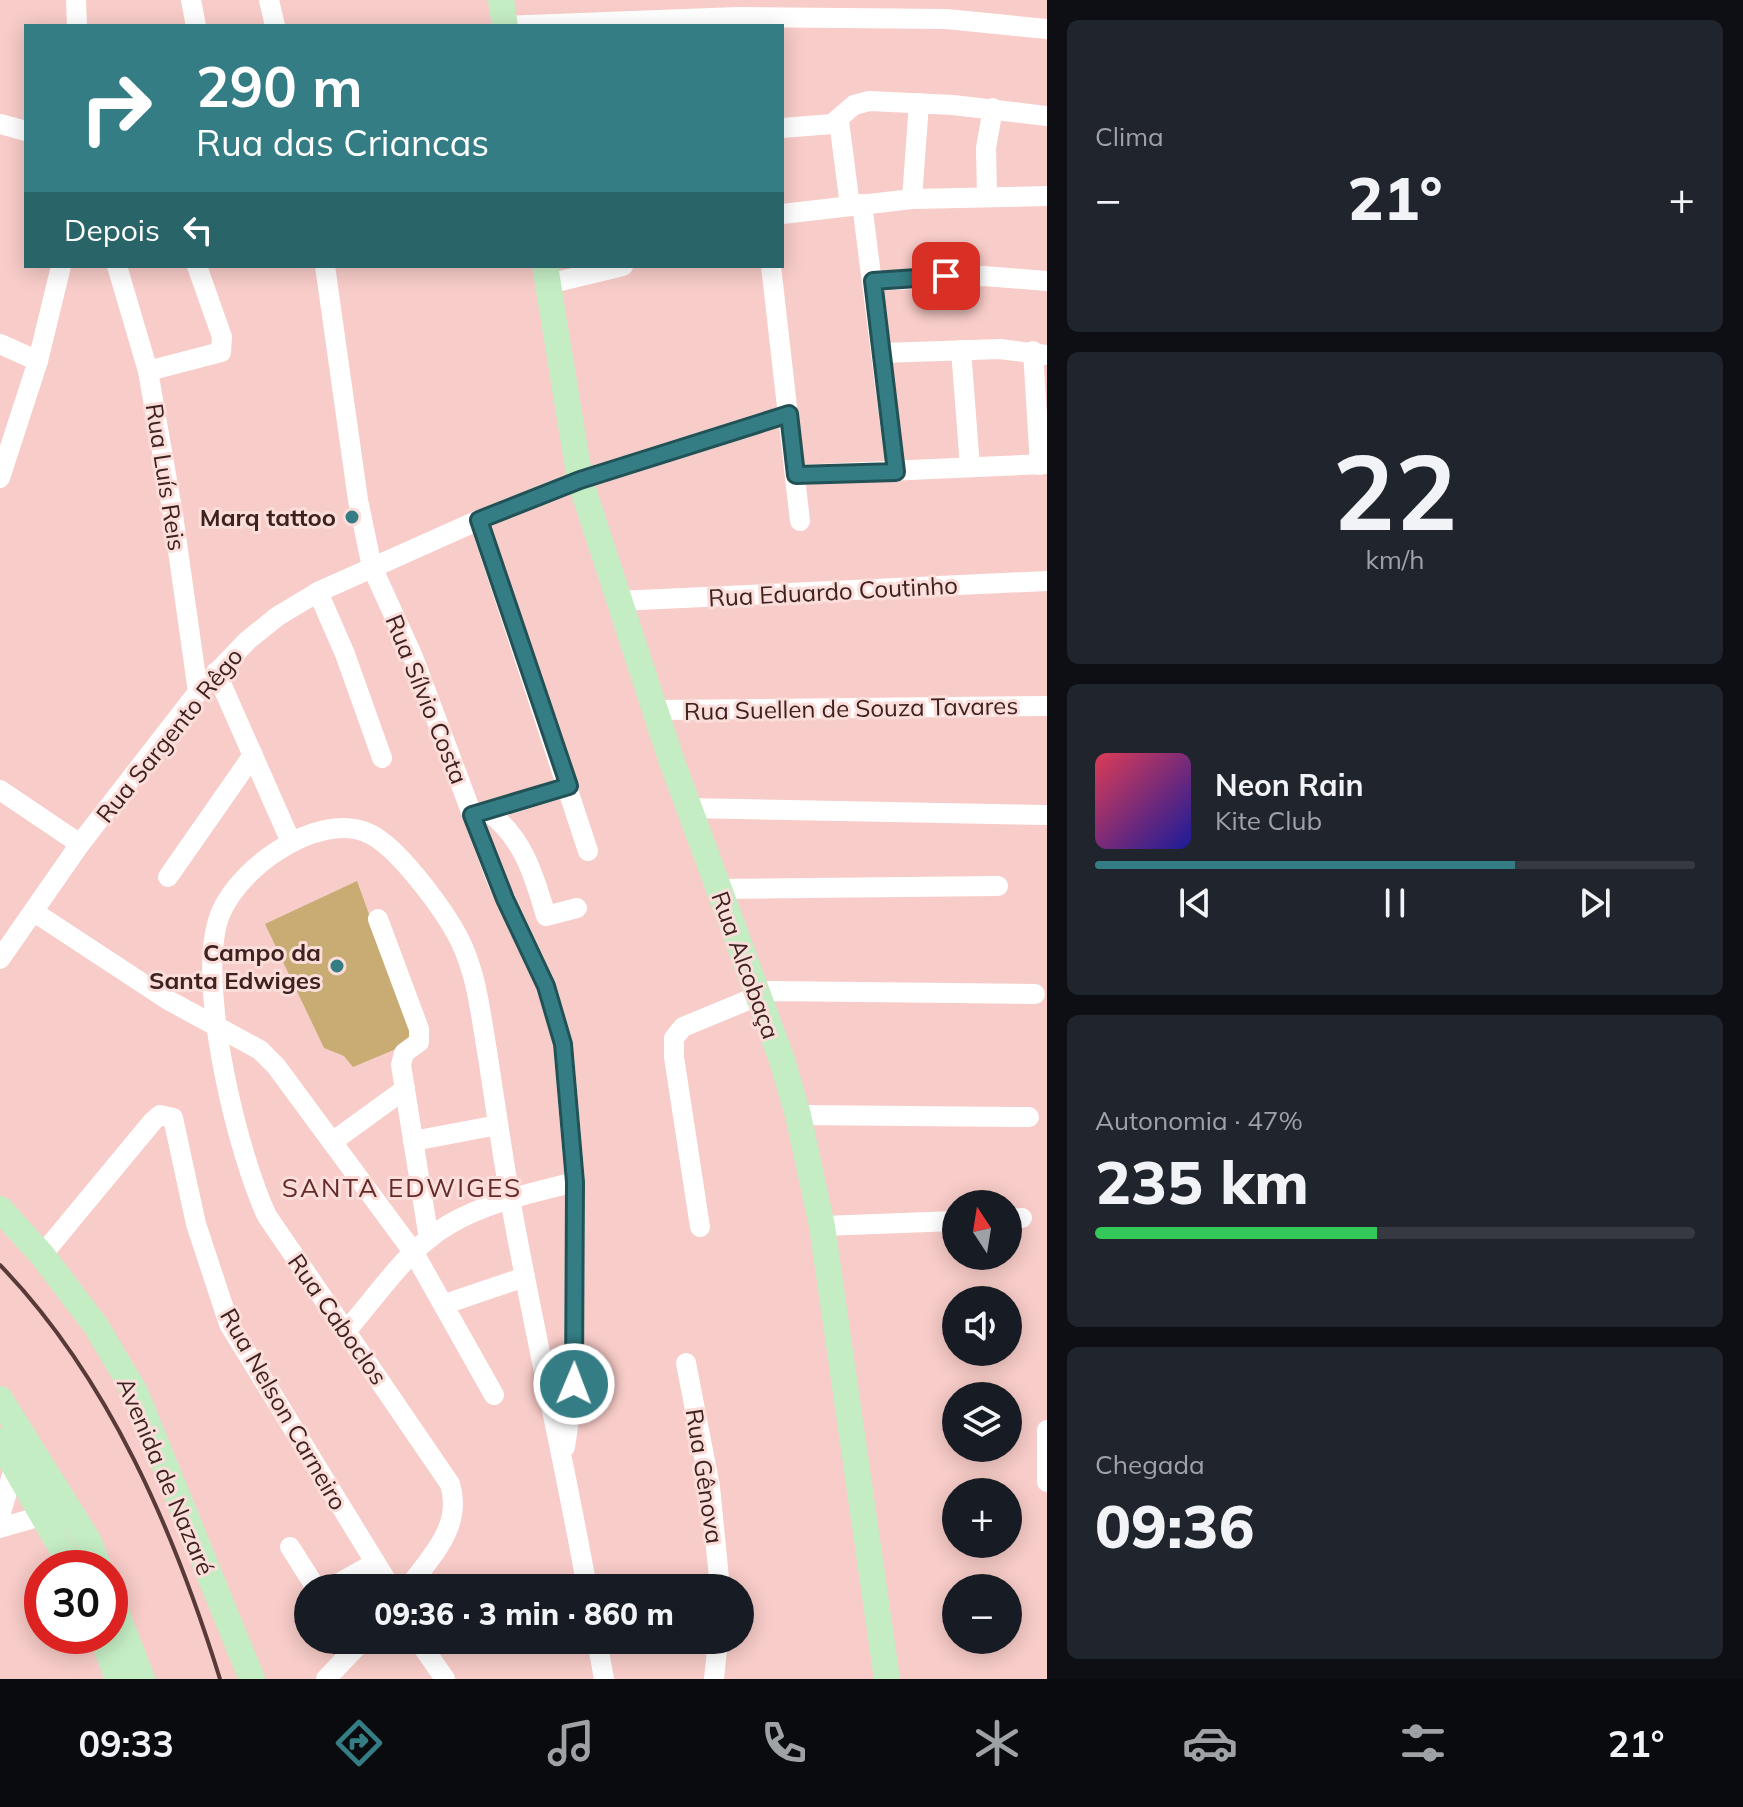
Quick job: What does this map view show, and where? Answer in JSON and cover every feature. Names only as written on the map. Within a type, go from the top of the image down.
[{"type":"main road","points":[[501,0],[505,24]]},
{"type":"main road","name":"Rua Alcobaça","points":[[547,275],[580,480],[688,808],[798,1115],[822,1226],[887,1679]]},
{"type":"main road","name":"Avenida de Nazaré","points":[[0,1209],[42,1255],[96,1326],[135,1392],[252,1679]]},
{"type":"main road","points":[[0,1399],[24,1466],[63,1550]]},
{"type":"main road","points":[[0,1441],[88,1540],[92,1550]]},
{"type":"main road","points":[[128,1643],[142,1679]]},
{"type":"main road","points":[[109,1654],[118,1679]]},
{"type":"street","points":[[76,0],[77,24]]},
{"type":"street","points":[[191,0],[196,24]]},
{"type":"street","points":[[269,0],[275,24]]},
{"type":"street","points":[[544,24],[737,14],[946,19],[1047,29]]},
{"type":"street","points":[[784,128],[839,121],[854,105],[863,102],[993,108],[1047,116]]},
{"type":"street","points":[[912,199],[919,103]]},
{"type":"street","points":[[987,196],[986,148],[993,108]]},
{"type":"street","points":[[839,121],[873,281],[896,472]]},
{"type":"street","points":[[0,124],[24,130]]},
{"type":"street","points":[[784,214],[912,199],[1047,196]]},
{"type":"street","points":[[0,478],[38,361],[61,268]]},
{"type":"street","name":"Rua Luís Reis","points":[[118,268],[148,371],[173,515],[198,692]]},
{"type":"street","points":[[148,371],[221,352],[222,337],[198,268]]},
{"type":"street","name":"Rua Sílvio Costa","points":[[325,268],[358,500],[372,567],[480,813],[556,1015],[563,1044],[575,1182],[574,1384],[564,1456]]},
{"type":"street","points":[[547,275],[606,268]]},
{"type":"street","points":[[771,268],[800,521]]},
{"type":"street","points":[[873,281],[983,276],[1047,281]]},
{"type":"street","points":[[0,344],[38,361]]},
{"type":"street","points":[[796,475],[1043,465],[1040,353],[961,350],[882,353]]},
{"type":"street","points":[[961,350],[970,467]]},
{"type":"street","name":"Rua Sargento Rêgo","points":[[0,959],[80,844],[198,692],[278,616],[318,592],[372,567],[580,480],[789,414]]},
{"type":"street","points":[[479,520],[588,851]]},
{"type":"street","name":"Rua Eduardo Coutinho","points":[[618,601],[1047,581]]},
{"type":"street","points":[[318,592],[382,758]]},
{"type":"street","points":[[216,672],[291,842],[345,828],[368,833],[403,864],[451,924],[476,981],[510,1199],[564,1456],[585,1574]]},
{"type":"street","name":"Rua Suellen de Souza Tavares","points":[[655,710],[1047,706]]},
{"type":"street","points":[[168,877],[253,755]]},
{"type":"street","points":[[480,813],[569,786]]},
{"type":"street","points":[[0,790],[80,844]]},
{"type":"street","points":[[688,808],[1047,815]]},
{"type":"street","points":[[480,813],[505,824],[521,848],[532,870],[546,916],[577,908]]},
{"type":"street","name":"Rua Caboclos","points":[[291,842],[267,858],[231,891],[217,921],[213,947],[219,1030],[242,1147],[267,1216],[450,1484],[456,1502],[454,1519],[445,1538],[418,1574]]},
{"type":"street","points":[[718,889],[998,886]]},
{"type":"street","points":[[34,912],[219,1030],[251,1045],[276,1066],[332,1142],[422,1246]]},
{"type":"street","points":[[378,919],[419,1029],[419,1042],[402,1058],[422,1246],[445,1304],[494,1395]]},
{"type":"street","points":[[700,1227],[674,1038],[683,1027],[770,991],[1035,994]]},
{"type":"street","points":[[332,1142],[405,1089]]},
{"type":"street","name":"Rua Nelson Carneiro","points":[[42,1255],[153,1121],[168,1114],[177,1126],[196,1224],[229,1324],[382,1574]]},
{"type":"street","points":[[798,1115],[1029,1117]]},
{"type":"street","points":[[413,1141],[498,1125]]},
{"type":"street","points":[[346,1331],[422,1246],[462,1218],[510,1199],[575,1182]]},
{"type":"street","points":[[822,1226],[942,1222]]},
{"type":"street","points":[[445,1304],[525,1277]]},
{"type":"street","name":"Rua Gênova","points":[[686,1363],[710,1487],[719,1574]]},
{"type":"street","points":[[1047,1430],[1047,1482]]},
{"type":"street","points":[[0,1516],[24,1466]]},
{"type":"street","points":[[0,1528],[45,1515]]},
{"type":"street","points":[[290,1547],[307,1574]]},
{"type":"street","points":[[355,1574],[375,1563]]},
{"type":"street","points":[[326,1679],[350,1654]]},
{"type":"street","points":[[428,1654],[445,1679]]},
{"type":"street","points":[[600,1654],[604,1679]]},
{"type":"street","points":[[714,1679],[717,1654]]},
{"type":"shaded area","name":"Campo da Santa Edwiges","points":[[357,881],[413,1036],[396,1049],[353,1067],[344,1056],[324,1048],[265,924]]},
{"type":"railway","points":[[0,1265],[39,1309],[74,1357],[134,1459],[182,1568],[220,1679]]},
{"type":"place","name":"Marq tattoo","points":[[352,517]]},
{"type":"place","name":"Campo da Santa Edwiges","points":[[337,966]]},
{"type":"district","name":"SANTA EDWIGES","points":[[402,1187]]},
{"type":"route","points":[[574,1384],[575,1182],[563,1044],[546,986],[497,881],[472,815],[569,786],[479,520],[580,480],[789,414],[796,475],[896,472],[873,281],[946,276]]}]
